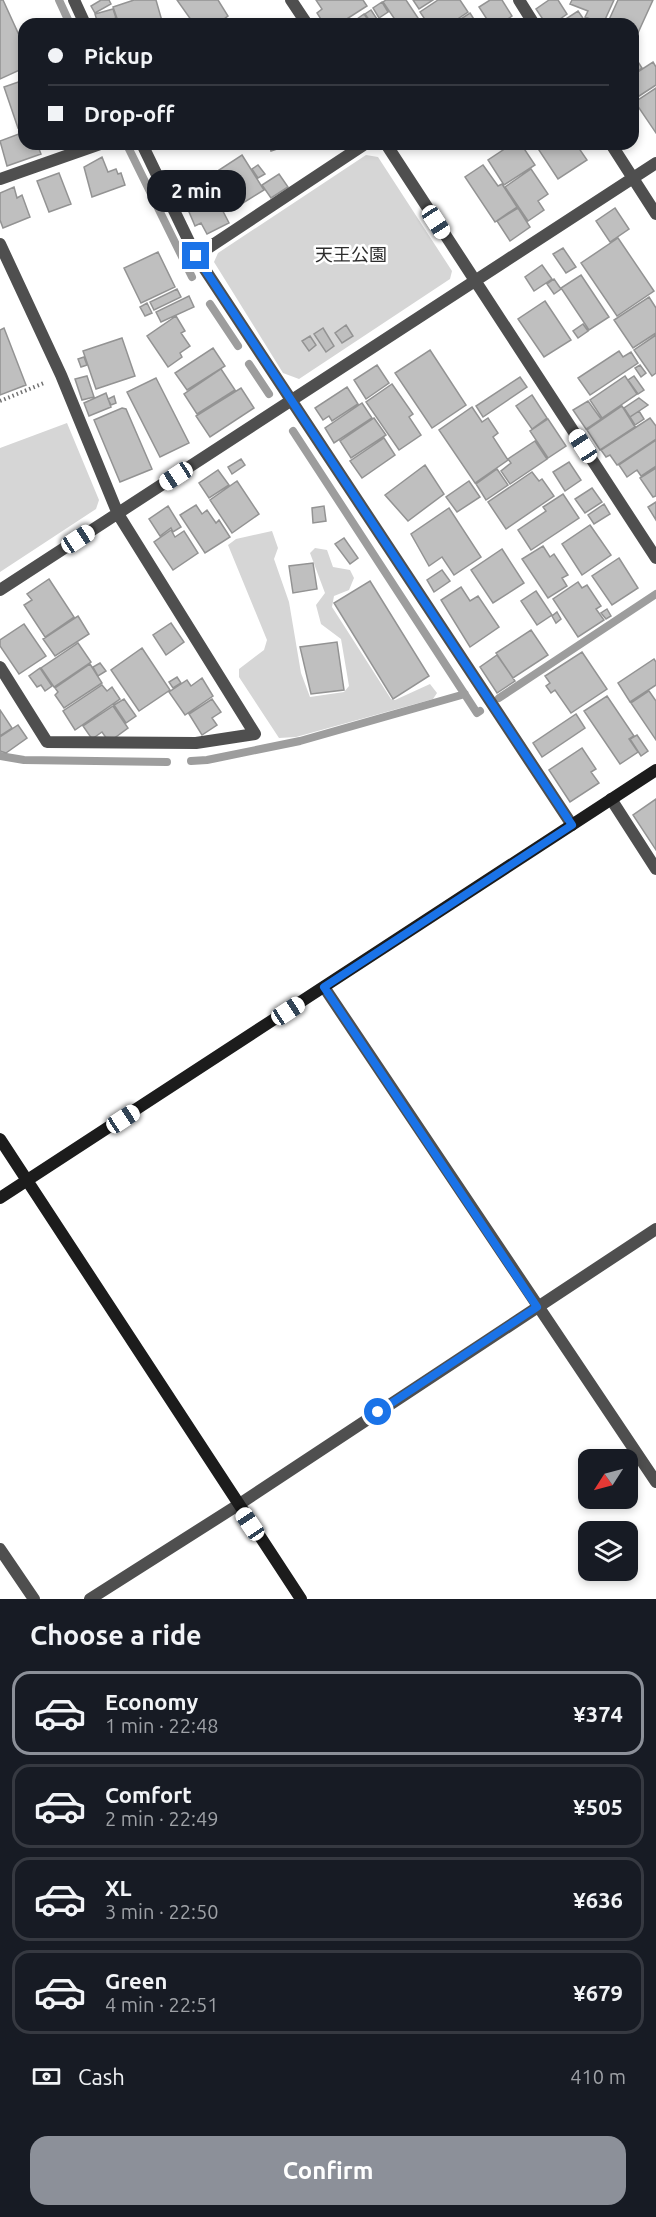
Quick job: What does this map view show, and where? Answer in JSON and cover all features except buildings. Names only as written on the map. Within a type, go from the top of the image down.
[{"type":"street","points":[[74,0],[82,18]]},
{"type":"street","points":[[291,0],[303,18]]},
{"type":"street","points":[[519,0],[530,18]]},
{"type":"street","points":[[0,179],[83,150]]},
{"type":"street","points":[[145,150],[196,256],[572,825]]},
{"type":"street","points":[[196,256],[356,150]]},
{"type":"street","points":[[390,150],[656,558]]},
{"type":"street","points":[[615,150],[656,214]]},
{"type":"street","points":[[0,590],[656,163]]},
{"type":"street","points":[[0,244],[61,375],[117,514],[255,734],[196,743],[47,741],[0,667]]},
{"type":"street","points":[[0,1198],[656,770]]},
{"type":"street","points":[[611,799],[656,869]]},
{"type":"street","points":[[324,987],[656,1482]]},
{"type":"street","points":[[0,1139],[301,1599]]},
{"type":"street","points":[[90,1599],[238,1505],[656,1229]]},
{"type":"street","points":[[0,1549],[34,1599]]},
{"type":"path","points":[[0,401],[61,375]]},
{"type":"green space","name":"天王公園","points":[[366,155],[378,157],[452,271],[450,279],[299,379],[283,373],[214,262],[218,253]]},
{"type":"green space","points":[[67,423],[99,500],[96,509],[0,572],[0,448]]},
{"type":"green space","points":[[272,531],[278,548],[274,559],[289,602],[301,673],[310,697],[344,692],[349,686],[341,639],[321,624],[316,605],[325,593],[310,553],[315,548],[327,550],[333,567],[350,570],[354,578],[349,590],[334,596],[332,607],[391,699],[395,700],[430,684],[437,693],[433,699],[296,737],[279,738],[239,677],[239,669],[264,650],[267,640],[228,545],[236,539]]},
{"type":"waterway","points":[[59,0],[67,18]]},
{"type":"waterway","points":[[129,150],[192,277]]},
{"type":"waterway","points":[[210,304],[238,346]]},
{"type":"waterway","points":[[249,364],[269,394]]},
{"type":"waterway","points":[[293,431],[477,713],[480,711]]},
{"type":"waterway","points":[[499,698],[656,594]]},
{"type":"waterway","points":[[191,761],[207,760],[300,741],[465,694]]},
{"type":"waterway","points":[[0,756],[24,760],[167,762]]},
{"type":"route","points":[[196,256],[572,825],[324,987],[537,1307],[378,1412]]}]
